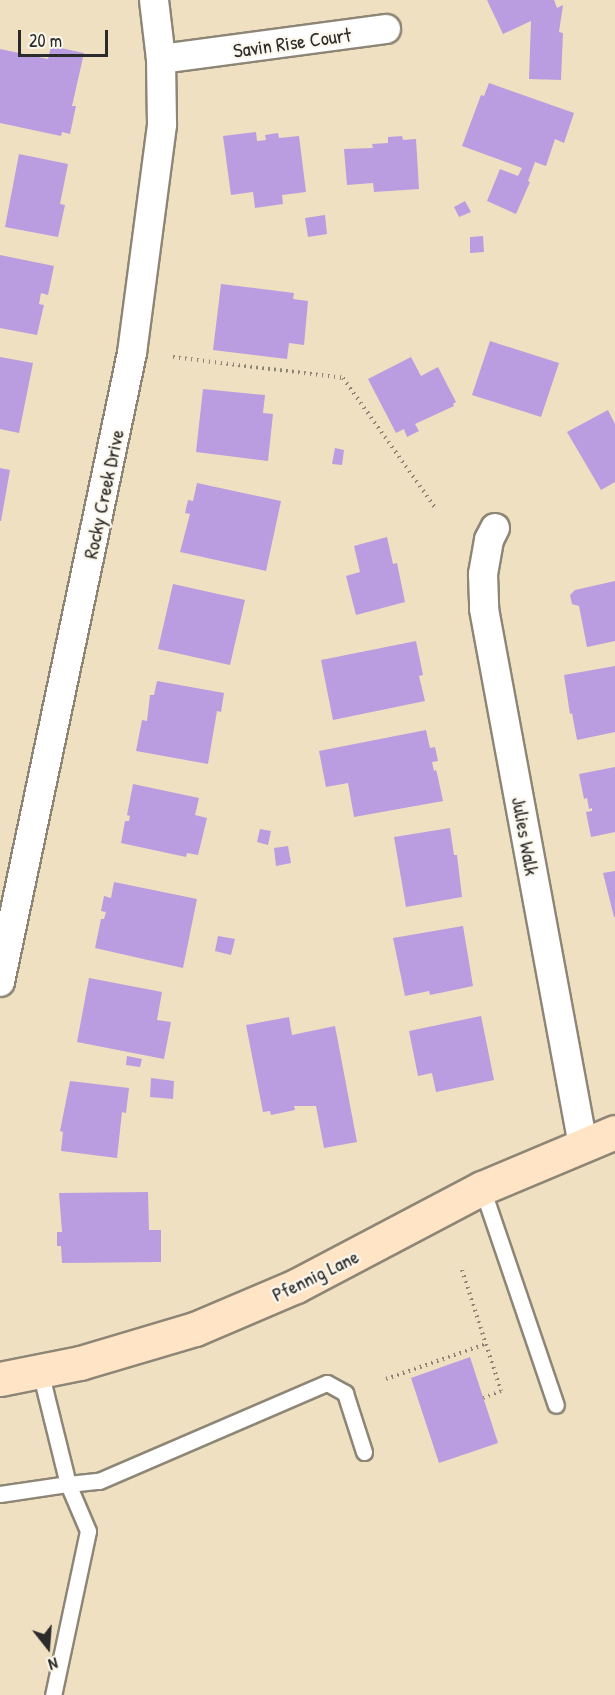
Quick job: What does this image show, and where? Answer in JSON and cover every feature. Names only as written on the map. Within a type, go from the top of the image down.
[{"type":"street","name":"Rocky Creek Drive","points":[[0,982],[132,353],[162,124],[161,59],[154,0]]},
{"type":"street","name":"Savin Rise Court","points":[[161,59],[386,29]]},
{"type":"street","name":"Julies Walk","points":[[495,528],[489,540],[483,574],[484,609],[583,1145]]},
{"type":"street","name":"Pfennig Lane","points":[[0,1379],[80,1363],[195,1329],[296,1286],[482,1188],[615,1132]]},
{"type":"lane","points":[[482,1188],[556,1405]]},
{"type":"lane","points":[[40,1371],[68,1484],[88,1531],[53,1695]]},
{"type":"lane","points":[[0,1494],[99,1481],[327,1383],[345,1393],[364,1452]]},
{"type":"path","points":[[173,357],[343,378],[436,509]]},
{"type":"path","points":[[462,1270],[501,1391],[483,1398]]},
{"type":"path","points":[[386,1379],[486,1344]]},
{"type":"building","points":[[487,0],[554,0],[557,8],[563,5],[559,32],[563,33],[561,80],[529,79],[531,21],[503,34]]},
{"type":"building","points":[[51,46],[84,53],[72,106],[76,106],[70,134],[62,132],[61,136],[0,123],[0,49],[48,59]]},
{"type":"building","points":[[489,83],[574,113],[564,143],[555,139],[546,166],[535,162],[528,181],[530,182],[516,214],[487,201],[500,169],[518,176],[522,168],[462,146],[481,95],[484,96]]},
{"type":"building","points":[[256,132],[257,141],[266,140],[265,135],[278,133],[279,138],[299,136],[306,192],[282,195],[283,204],[255,208],[253,192],[231,195],[223,136]]},
{"type":"building","points":[[402,136],[403,140],[416,139],[419,189],[374,192],[373,183],[347,185],[344,149],[373,148],[372,144],[388,143],[388,137]]},
{"type":"building","points":[[19,154],[68,164],[60,204],[65,205],[58,237],[5,227]]},
{"type":"building","points":[[465,201],[471,212],[459,217],[454,207]]},
{"type":"building","points":[[325,215],[327,234],[308,237],[305,218]]},
{"type":"building","points":[[483,236],[484,252],[470,253],[470,237]]},
{"type":"building","points":[[0,255],[54,266],[48,295],[41,293],[39,304],[44,305],[37,335],[0,328]]},
{"type":"building","points":[[221,284],[294,293],[293,299],[308,301],[304,345],[289,343],[287,359],[213,350]]},
{"type":"building","points":[[490,341],[559,363],[541,417],[472,395]]},
{"type":"building","points":[[0,357],[33,363],[19,433],[0,429]]},
{"type":"building","points":[[411,357],[421,376],[438,367],[456,402],[454,406],[415,424],[419,431],[407,437],[404,429],[396,433],[368,379]]},
{"type":"building","points":[[203,389],[265,395],[263,413],[273,414],[268,461],[196,452]]},
{"type":"building","points":[[608,410],[615,424],[615,482],[601,490],[567,432]]},
{"type":"building","points":[[335,448],[344,450],[342,465],[332,464]]},
{"type":"building","points":[[0,468],[10,470],[1,521],[0,521]]},
{"type":"building","points":[[197,483],[281,501],[266,571],[180,552],[190,514],[185,513],[188,500],[193,501]]},
{"type":"building","points":[[387,537],[393,564],[397,563],[405,602],[356,615],[346,576],[360,572],[354,546]]},
{"type":"building","points":[[615,581],[615,641],[587,647],[579,606],[572,604],[570,595],[575,590]]},
{"type":"building","points":[[173,584],[245,600],[230,665],[158,649]]},
{"type":"building","points":[[416,641],[423,675],[419,676],[425,701],[333,720],[321,660]]},
{"type":"building","points":[[615,666],[615,732],[577,740],[564,675]]},
{"type":"building","points":[[157,681],[224,693],[221,712],[217,711],[208,764],[136,751],[142,720],[147,721],[150,695],[154,695]]},
{"type":"building","points":[[426,730],[430,748],[435,747],[438,761],[432,762],[434,771],[436,770],[437,773],[443,801],[354,817],[348,783],[326,787],[319,751]]},
{"type":"building","points":[[615,767],[615,832],[591,837],[586,812],[592,811],[592,808],[589,809],[587,798],[584,799],[579,774]]},
{"type":"building","points":[[133,784],[199,798],[195,815],[207,818],[198,855],[187,853],[186,857],[121,843],[125,821],[129,821],[130,816],[127,815]]},
{"type":"building","points":[[450,828],[454,855],[457,855],[462,897],[406,907],[394,837]]},
{"type":"building","points":[[260,829],[271,831],[268,845],[257,842]]},
{"type":"building","points":[[288,846],[291,863],[276,866],[274,848]]},
{"type":"building","points":[[615,871],[615,917],[614,917],[603,873]]},
{"type":"building","points":[[114,882],[197,899],[183,968],[95,948],[101,919],[104,919],[106,912],[101,911],[104,896],[111,898]]},
{"type":"building","points":[[463,926],[473,986],[430,995],[429,991],[405,996],[393,938]]},
{"type":"building","points":[[218,936],[235,939],[231,955],[215,951]]},
{"type":"building","points":[[89,978],[162,992],[157,1020],[171,1022],[164,1059],[77,1042]]},
{"type":"building","points":[[481,1016],[494,1080],[436,1092],[432,1073],[418,1076],[409,1031]]},
{"type":"building","points":[[289,1017],[292,1035],[335,1026],[357,1142],[324,1148],[316,1106],[294,1106],[295,1110],[271,1115],[270,1111],[263,1112],[246,1025]]},
{"type":"building","points":[[127,1056],[142,1059],[140,1067],[126,1065]]},
{"type":"building","points":[[151,1078],[174,1081],[173,1099],[150,1097]]},
{"type":"building","points":[[70,1081],[129,1088],[126,1113],[122,1112],[117,1158],[61,1151],[63,1132],[60,1131]]},
{"type":"building","points":[[148,1192],[149,1230],[161,1230],[161,1262],[62,1263],[61,1246],[57,1246],[57,1232],[62,1232],[59,1193]]},
{"type":"building","points":[[470,1357],[498,1443],[439,1463],[411,1378]]}]
